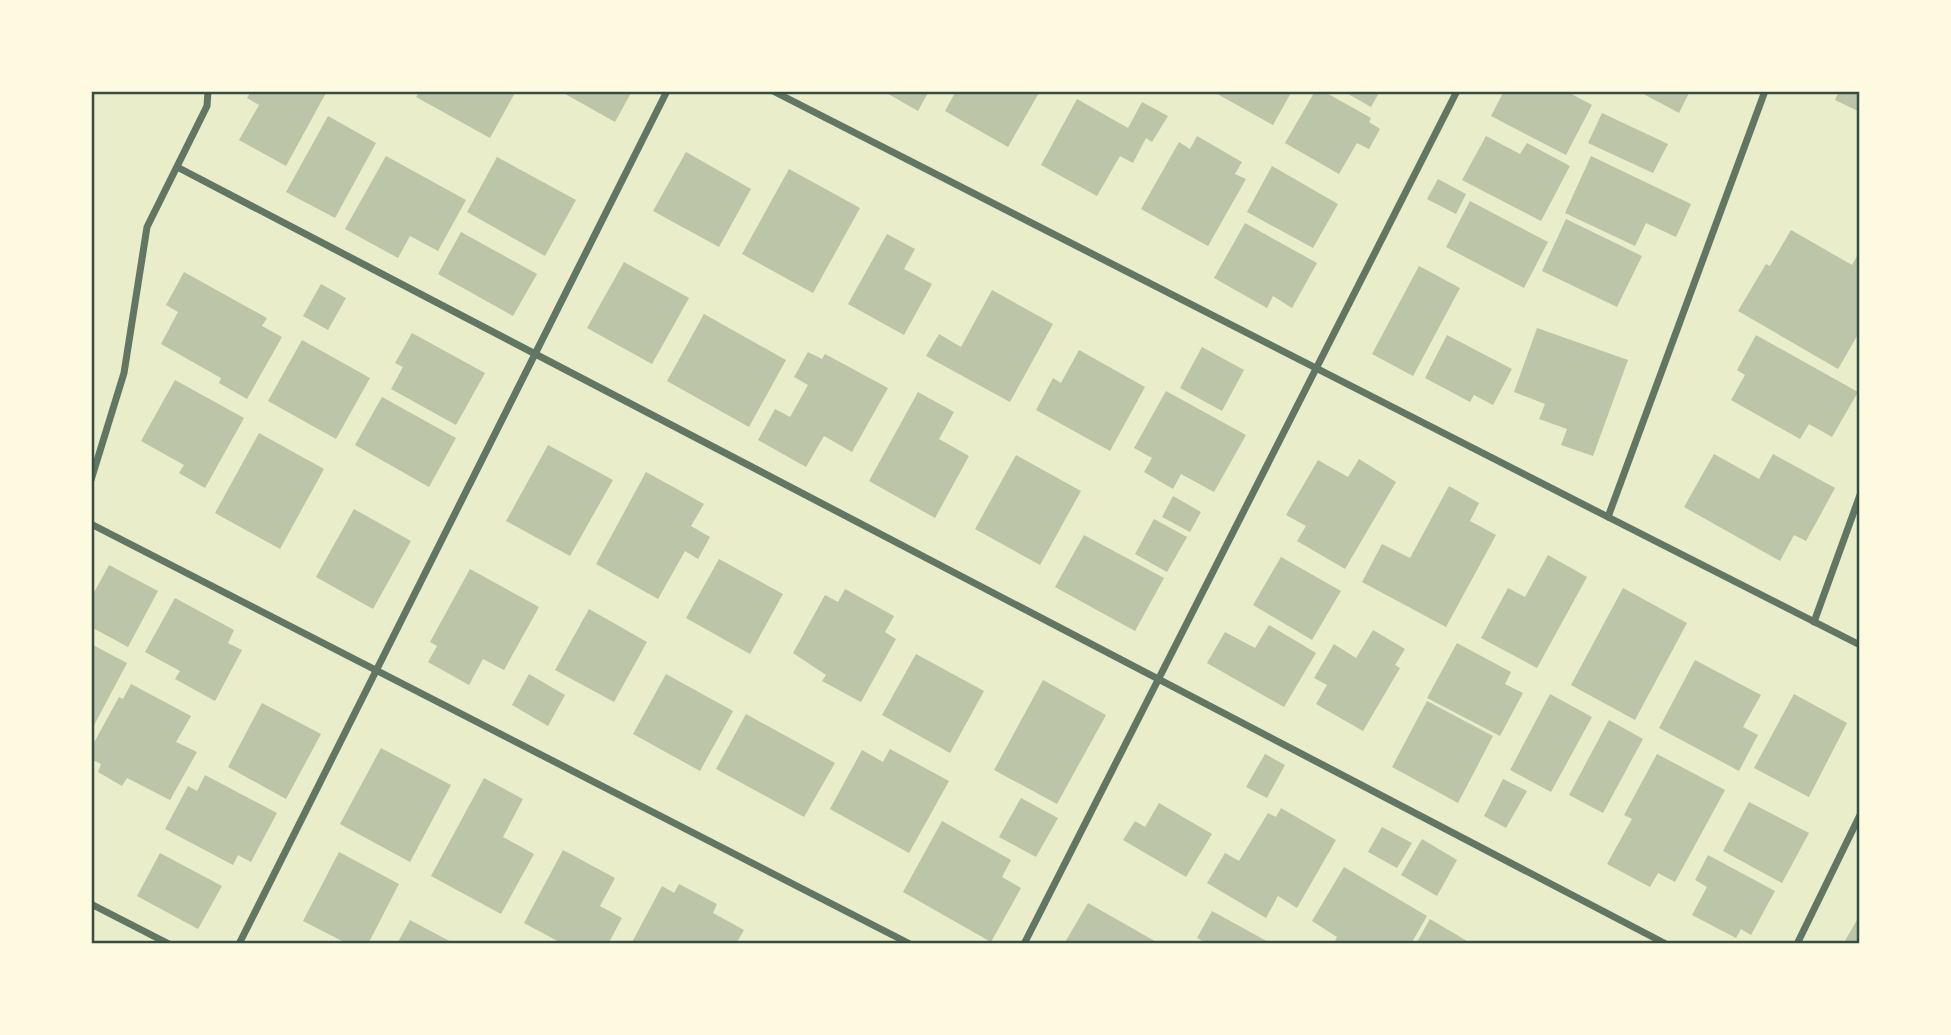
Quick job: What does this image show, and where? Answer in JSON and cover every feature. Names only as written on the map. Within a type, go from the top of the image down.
[{"type":"street","points":[[91,480],[124,373],[147,227],[207,106],[208,91]]},
{"type":"street","points":[[239,944],[667,91]]},
{"type":"street","points":[[773,91],[1860,645]]},
{"type":"street","points":[[1024,944],[1457,91]]},
{"type":"street","points":[[1608,517],[1765,91]]},
{"type":"street","points":[[178,168],[1667,944]]},
{"type":"street","points":[[1814,622],[1860,495]]},
{"type":"street","points":[[91,524],[910,944]]},
{"type":"street","points":[[1797,944],[1860,815]]},
{"type":"street","points":[[91,904],[169,944]]},
{"type":"building","points":[[251,91],[327,91],[286,166],[239,140],[259,105],[247,98]]},
{"type":"building","points":[[420,91],[516,91],[490,138],[416,97]]},
{"type":"building","points":[[560,91],[627,91],[631,93],[615,122]]},
{"type":"building","points":[[883,91],[929,91],[918,111]]},
{"type":"building","points":[[956,91],[1040,91],[1008,147],[945,111]]},
{"type":"building","points":[[1212,91],[1292,91],[1273,125]]},
{"type":"building","points":[[1315,91],[1323,91],[1371,118],[1369,122],[1380,129],[1369,149],[1357,143],[1339,174],[1285,143]]},
{"type":"building","points":[[1343,91],[1380,91],[1371,107]]},
{"type":"building","points":[[1504,91],[1566,91],[1592,105],[1566,155],[1491,116]]},
{"type":"building","points":[[1638,91],[1690,91],[1679,113]]},
{"type":"building","points":[[1839,91],[1860,91],[1860,112],[1835,100]]},
{"type":"building","points":[[1077,99],[1128,128],[1142,102],[1168,116],[1152,142],[1146,138],[1133,163],[1120,156],[1097,196],[1041,165]]},
{"type":"building","points":[[1602,113],[1668,144],[1653,173],[1588,143]]},
{"type":"building","points":[[328,116],[376,143],[335,218],[286,192]]},
{"type":"building","points":[[1197,136],[1242,162],[1235,174],[1246,179],[1208,246],[1141,209],[1179,142],[1190,149]]},
{"type":"building","points":[[1486,136],[1520,154],[1527,143],[1570,166],[1541,221],[1462,180]]},
{"type":"building","points":[[686,152],[751,189],[719,247],[653,211]]},
{"type":"building","points":[[386,156],[466,200],[438,251],[410,236],[398,258],[345,229]]},
{"type":"building","points":[[1591,156],[1691,204],[1676,237],[1646,223],[1635,246],[1565,213]]},
{"type":"building","points":[[497,157],[576,200],[545,256],[467,212]]},
{"type":"building","points":[[1272,166],[1338,204],[1313,248],[1247,212]]},
{"type":"building","points":[[789,169],[860,208],[813,293],[742,254]]},
{"type":"building","points":[[1438,179],[1466,194],[1456,214],[1427,199]]},
{"type":"building","points":[[1470,201],[1548,242],[1524,288],[1446,247]]},
{"type":"building","points":[[1566,219],[1642,256],[1617,307],[1542,271]]},
{"type":"building","points":[[1245,223],[1317,263],[1292,308],[1273,296],[1267,308],[1214,278]]},
{"type":"building","points":[[1791,230],[1852,265],[1860,251],[1860,331],[1838,369],[1738,311],[1766,264],[1770,266]]},
{"type":"building","points":[[461,232],[537,274],[513,316],[438,274]]},
{"type":"building","points":[[887,234],[915,249],[904,269],[932,284],[904,335],[848,304]]},
{"type":"building","points":[[624,262],[689,298],[652,364],[587,328]]},
{"type":"building","points":[[1419,266],[1460,288],[1413,376],[1372,354]]},
{"type":"building","points":[[184,272],[267,318],[262,326],[282,337],[247,399],[219,383],[221,378],[161,344],[178,312],[166,305]]},
{"type":"building","points":[[321,284],[346,298],[328,330],[303,316]]},
{"type":"building","points":[[992,290],[1053,324],[1010,402],[926,356],[939,334],[961,347]]},
{"type":"building","points":[[704,314],[786,360],[749,427],[667,381]]},
{"type":"building","points":[[1537,328],[1628,360],[1593,456],[1561,445],[1567,429],[1539,419],[1545,404],[1514,392]]},
{"type":"building","points":[[412,333],[485,373],[456,425],[391,389],[403,367],[395,363]]},
{"type":"building","points":[[1447,335],[1512,369],[1493,405],[1474,395],[1470,402],[1425,378]]},
{"type":"building","points":[[1756,335],[1858,392],[1832,437],[1809,424],[1800,439],[1731,400],[1745,375],[1737,370]]},
{"type":"building","points":[[302,340],[370,378],[336,439],[268,401]]},
{"type":"building","points":[[1202,347],[1244,370],[1222,411],[1180,388]]},
{"type":"building","points":[[1079,350],[1145,387],[1110,451],[1036,410],[1053,378],[1061,383]]},
{"type":"building","points":[[808,352],[822,359],[825,354],[888,388],[852,452],[824,436],[806,467],[758,440],[775,409],[790,417],[808,385],[794,377]]},
{"type":"building","points":[[175,380],[244,418],[205,488],[179,473],[184,465],[141,441]]},
{"type":"building","points":[[1166,391],[1246,435],[1214,492],[1181,474],[1173,489],[1144,472],[1152,458],[1134,448]]},
{"type":"building","points":[[918,392],[954,412],[939,439],[969,456],[935,518],[869,481]]},
{"type":"building","points":[[382,397],[456,438],[429,487],[355,445]]},
{"type":"building","points":[[259,433],[324,469],[280,549],[215,513]]},
{"type":"building","points":[[548,445],[613,480],[570,556],[506,521]]},
{"type":"building","points":[[1714,454],[1759,479],[1773,454],[1835,488],[1806,541],[1794,535],[1780,561],[1684,507]]},
{"type":"building","points":[[1016,455],[1081,491],[1040,565],[975,529]]},
{"type":"building","points":[[1359,459],[1396,482],[1345,569],[1297,541],[1306,526],[1286,515],[1318,460],[1348,477]]},
{"type":"building","points":[[646,472],[704,504],[691,526],[710,537],[698,559],[685,551],[658,599],[596,564]]},
{"type":"building","points":[[1449,486],[1479,503],[1470,521],[1496,535],[1446,627],[1362,582],[1382,544],[1410,558]]},
{"type":"building","points":[[1173,496],[1201,512],[1190,532],[1162,517]]},
{"type":"building","points":[[354,509],[411,541],[373,609],[316,577]]},
{"type":"building","points":[[1154,519],[1187,537],[1167,572],[1135,554]]},
{"type":"building","points":[[1084,535],[1164,578],[1135,631],[1055,587]]},
{"type":"building","points":[[1548,555],[1587,577],[1537,668],[1481,638],[1508,588],[1525,597]]},
{"type":"building","points":[[1281,557],[1341,591],[1312,640],[1253,605]]},
{"type":"building","points":[[719,559],[783,594],[750,654],[686,618]]},
{"type":"building","points":[[109,565],[158,591],[128,647],[91,627],[91,598]]},
{"type":"building","points":[[470,569],[539,607],[504,670],[483,659],[469,685],[428,662],[437,646],[430,642]]},
{"type":"building","points":[[1623,588],[1687,623],[1635,720],[1571,685]]},
{"type":"building","points":[[845,589],[894,616],[885,632],[896,639],[861,702],[822,681],[826,675],[793,653],[825,595],[838,602]]},
{"type":"building","points":[[175,598],[234,630],[228,643],[242,650],[215,701],[175,679],[180,671],[145,652]]},
{"type":"building","points":[[589,609],[647,642],[614,702],[555,670]]},
{"type":"building","points":[[1269,625],[1316,653],[1284,707],[1207,663],[1225,632],[1255,648]]},
{"type":"building","points":[[1373,630],[1405,649],[1395,665],[1400,668],[1363,731],[1316,704],[1327,685],[1314,678],[1334,644],[1356,658]]},
{"type":"building","points":[[1457,643],[1511,672],[1505,684],[1523,693],[1500,736],[1427,698]]},
{"type":"building","points":[[91,644],[127,663],[91,731]]},
{"type":"building","points":[[916,654],[984,691],[950,753],[882,715]]},
{"type":"building","points":[[1695,660],[1761,695],[1743,727],[1758,735],[1739,771],[1659,728]]},
{"type":"building","points":[[529,674],[565,695],[548,726],[512,705]]},
{"type":"building","points":[[666,674],[733,711],[700,771],[633,734]]},
{"type":"building","points":[[1043,680],[1106,715],[1057,804],[994,770]]},
{"type":"building","points":[[131,684],[191,716],[176,742],[197,752],[170,800],[127,778],[122,786],[98,772],[101,764],[91,759],[91,748],[119,697],[123,699]]},
{"type":"building","points":[[1550,694],[1592,717],[1551,792],[1510,770]]},
{"type":"building","points":[[1794,694],[1847,723],[1809,797],[1754,768]]},
{"type":"building","points":[[1427,701],[1493,736],[1458,803],[1392,767]]},
{"type":"building","points":[[262,703],[321,734],[286,799],[228,767]]},
{"type":"building","points":[[746,714],[835,763],[804,817],[716,769]]},
{"type":"building","points":[[1609,720],[1643,739],[1603,813],[1569,795]]},
{"type":"building","points":[[381,748],[451,785],[410,862],[340,824]]},
{"type":"building","points":[[890,749],[949,781],[909,853],[830,809],[862,750],[883,762]]},
{"type":"building","points":[[1265,754],[1285,765],[1267,798],[1246,787]]},
{"type":"building","points":[[1657,754],[1725,790],[1675,882],[1658,873],[1650,887],[1607,864],[1632,819],[1624,815]]},
{"type":"building","points":[[205,775],[277,813],[251,862],[238,855],[233,865],[165,829],[188,786],[197,791]]},
{"type":"building","points":[[484,778],[523,799],[503,837],[534,854],[501,914],[431,876]]},
{"type":"building","points":[[1503,779],[1527,791],[1506,828],[1484,816]]},
{"type":"building","points":[[1021,798],[1058,818],[1036,857],[999,837]]},
{"type":"building","points":[[1749,802],[1809,833],[1782,883],[1723,851]]},
{"type":"building","points":[[1159,803],[1212,834],[1186,877],[1123,840],[1135,821],[1145,827]]},
{"type":"building","points":[[1281,808],[1336,840],[1297,908],[1278,896],[1266,918],[1207,883],[1225,853],[1239,861],[1268,813],[1276,817]]},
{"type":"building","points":[[942,821],[1011,860],[1002,877],[1021,888],[991,942],[903,892]]},
{"type":"building","points":[[1382,827],[1412,843],[1397,868],[1368,852]]},
{"type":"building","points":[[1422,839],[1457,860],[1437,896],[1401,875]]},
{"type":"building","points":[[563,850],[615,878],[600,906],[622,918],[608,944],[563,944],[524,923]]},
{"type":"building","points":[[339,852],[399,884],[368,944],[348,944],[303,921]]},
{"type":"building","points":[[160,853],[222,886],[198,929],[137,896]]},
{"type":"building","points":[[1708,855],[1775,891],[1751,935],[1741,929],[1736,938],[1692,915],[1707,887],[1695,880]]},
{"type":"building","points":[[1344,867],[1427,916],[1411,944],[1341,944],[1335,941],[1337,937],[1312,921]]},
{"type":"building","points":[[679,884],[717,904],[713,913],[744,930],[736,944],[631,944],[662,886],[674,893]]},
{"type":"building","points":[[1088,903],[1160,944],[1064,944]]},
{"type":"building","points":[[1212,911],[1272,944],[1208,944],[1197,938]]},
{"type":"building","points":[[1430,919],[1472,944],[1416,944]]},
{"type":"building","points":[[410,920],[455,944],[397,944]]},
{"type":"building","points":[[1857,920],[1860,922],[1860,944],[1843,944]]}]
